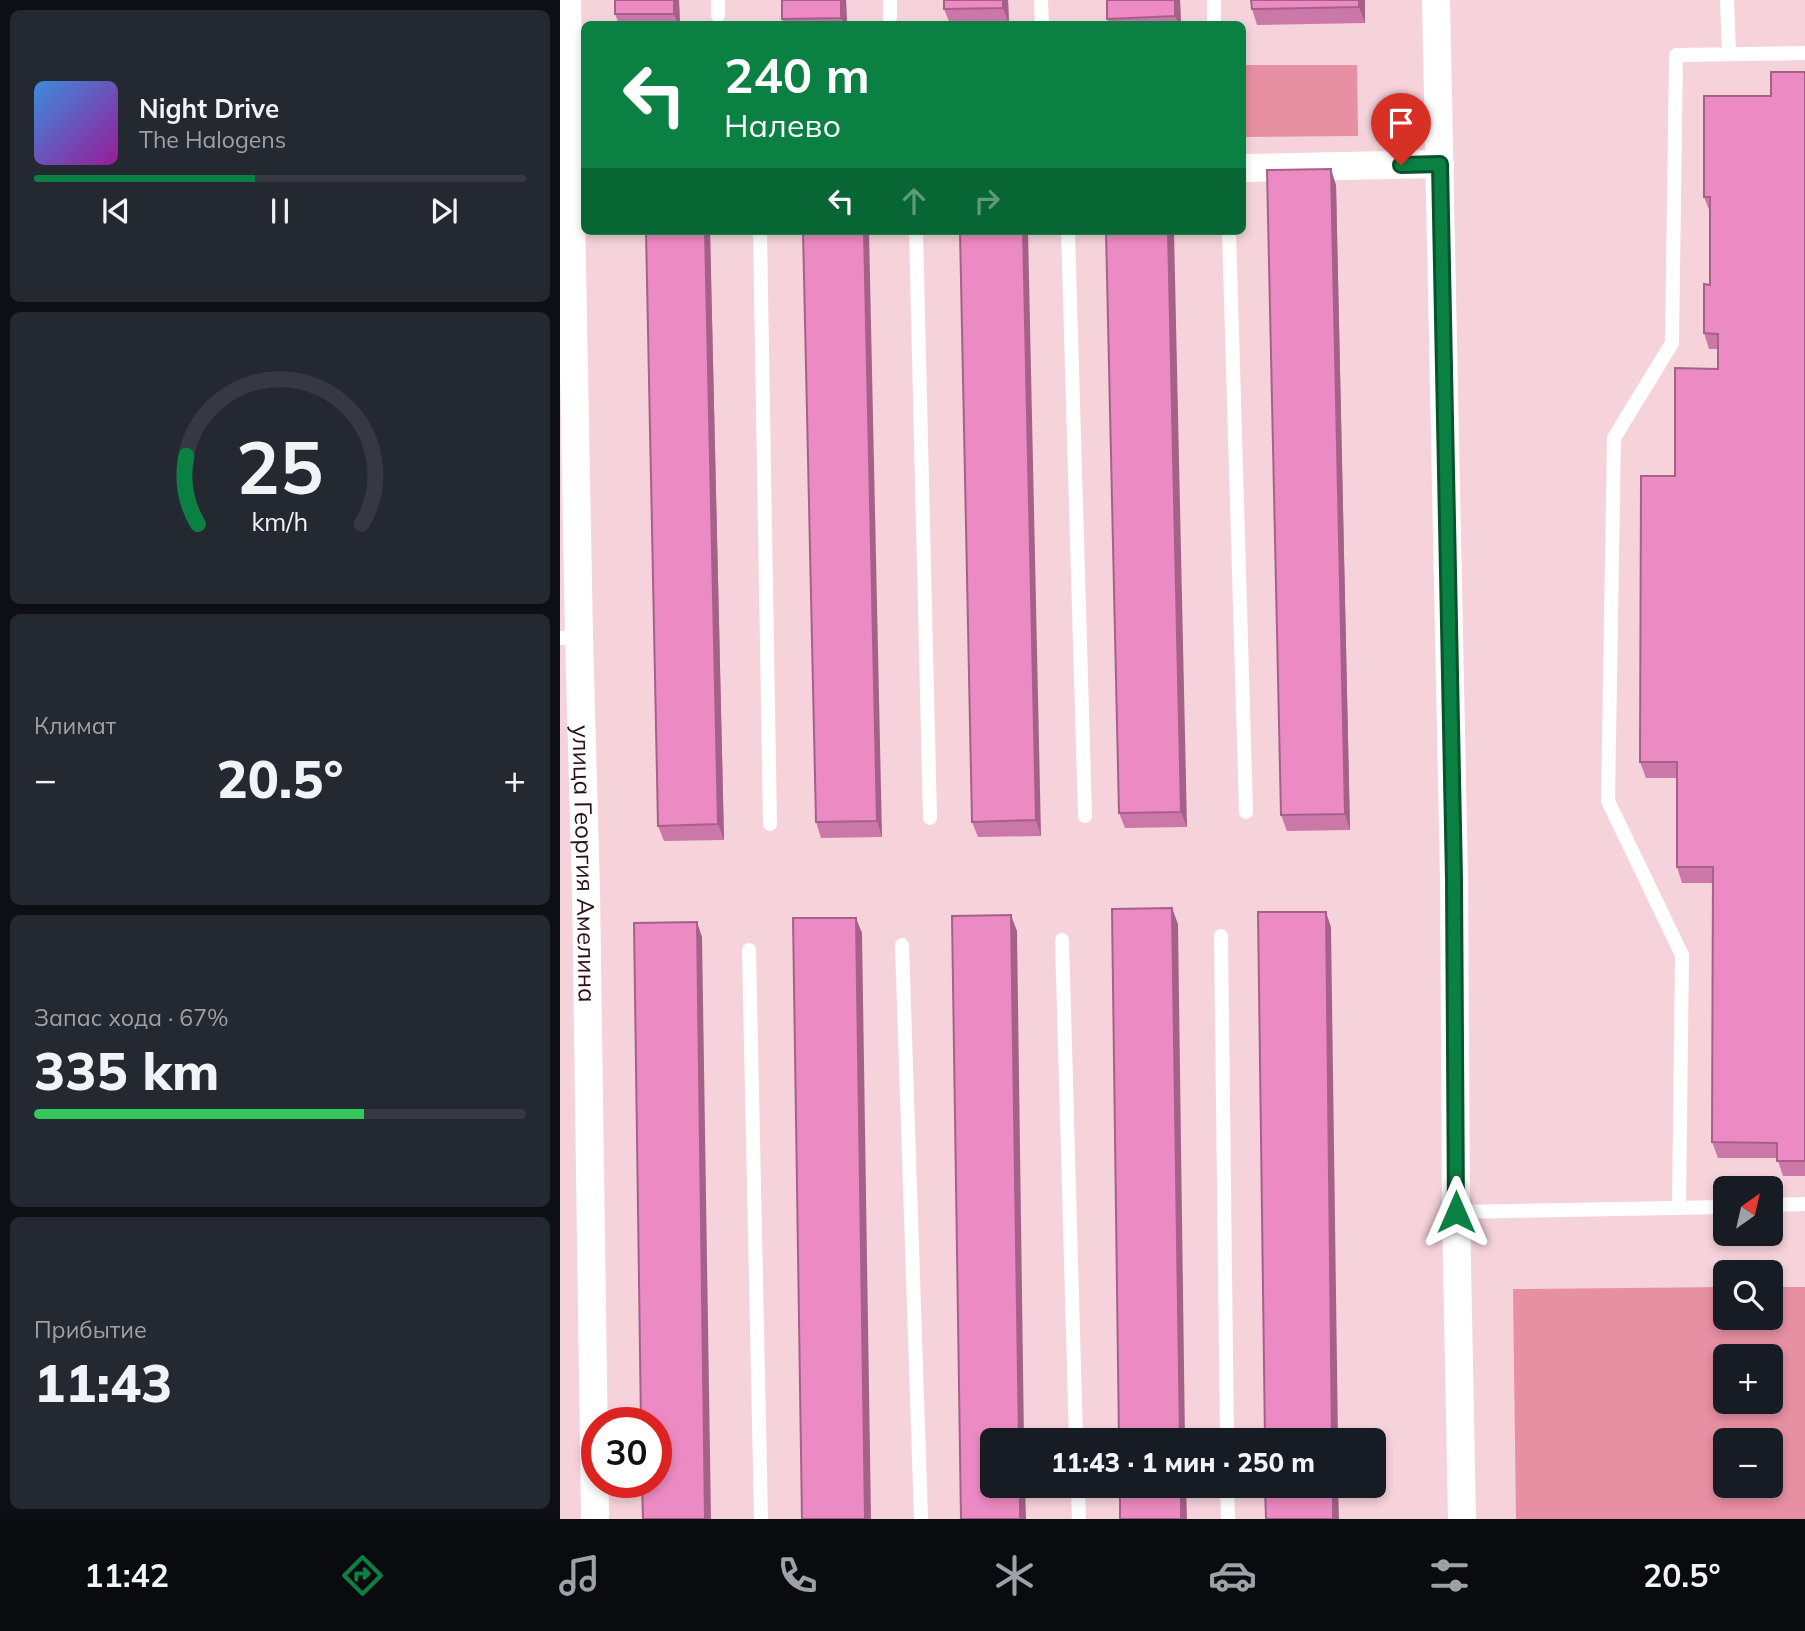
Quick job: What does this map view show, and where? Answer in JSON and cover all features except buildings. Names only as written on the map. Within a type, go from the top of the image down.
[{"type":"street","name":"улица Георгия Амелина","points":[[567,0],[577,178],[569,637],[586,891],[595,1519]]},
{"type":"street","points":[[1436,0],[1454,879],[1456,1212],[1462,1519]]},
{"type":"street","points":[[1246,168],[1440,164]]},
{"type":"lane","points":[[890,0],[890,16]]},
{"type":"lane","points":[[1041,0],[1042,21]]},
{"type":"lane","points":[[1213,0],[1214,21]]},
{"type":"lane","points":[[1727,0],[1729,54]]},
{"type":"lane","points":[[1679,1208],[1682,955],[1608,800],[1614,438],[1672,343],[1676,55],[1805,53]]},
{"type":"lane","points":[[760,235],[770,824]]},
{"type":"lane","points":[[916,235],[930,818]]},
{"type":"lane","points":[[1068,235],[1085,816]]},
{"type":"lane","points":[[1229,235],[1246,812]]},
{"type":"lane","points":[[1221,936],[1227,1428]]},
{"type":"lane","points":[[1062,940],[1076,1428]]},
{"type":"lane","points":[[902,945],[921,1519]]},
{"type":"lane","points":[[748,950],[761,1519]]},
{"type":"lane","points":[[1783,1205],[1805,1204]]},
{"type":"lane","points":[[1456,1212],[1713,1207]]},
{"type":"lane","points":[[1078,1498],[1079,1519]]},
{"type":"lane","points":[[1227,1498],[1228,1519]]},
{"type":"shaded area","points":[[1246,65],[1357,65],[1358,136],[1246,137]]},
{"type":"shaded area","points":[[1713,1287],[1713,1330],[1783,1330],[1783,1287],[1805,1287],[1805,1519],[1516,1519],[1513,1289]]},
{"type":"route","points":[[1401,165],[1440,164],[1454,879],[1456,1212]]}]
